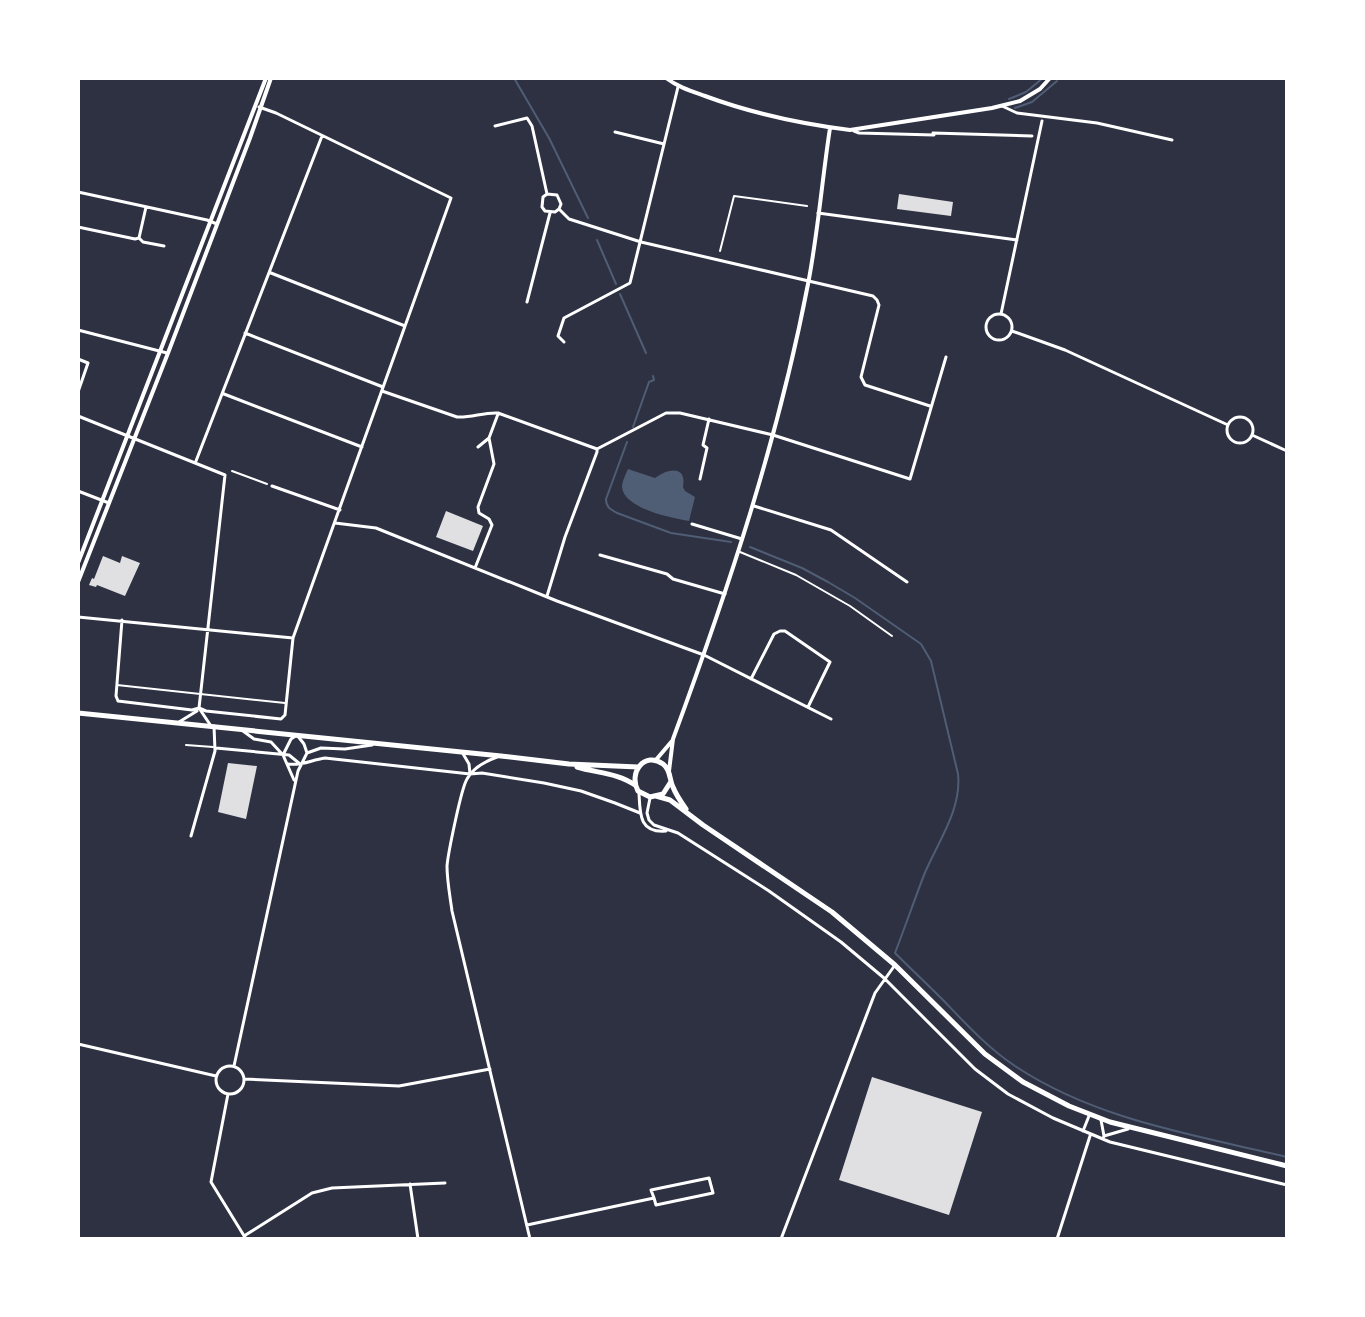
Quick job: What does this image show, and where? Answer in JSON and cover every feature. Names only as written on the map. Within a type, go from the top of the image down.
[{"type":"main road","points":[[78,713],[569,764],[638,767]]},
{"type":"main road","points":[[637,788],[635,773],[638,767],[646,762],[663,764],[669,771],[670,783],[689,813]]},
{"type":"main road","points":[[569,764],[628,780],[653,797],[670,800],[832,912],[895,965],[996,1064],[1023,1082],[1100,1118],[1287,1166]]},
{"type":"main road","points":[[653,797],[667,789],[670,783]]},
{"type":"street","points":[[78,563],[168,353],[269,78]]},
{"type":"street","points":[[666,78],[678,86],[741,108],[859,133],[1032,136]]},
{"type":"street","points":[[850,130],[1002,106],[1020,101],[1040,89],[1050,78]]},
{"type":"street","points":[[564,342],[558,336],[564,318],[630,283],[678,86]]},
{"type":"street","points":[[1002,106],[1017,113],[1097,123],[1172,140]]},
{"type":"street","points":[[122,620],[118,701],[281,719],[285,715],[293,638],[451,198],[258,107]]},
{"type":"street","points":[[78,582],[109,503],[161,350],[258,107]]},
{"type":"street","points":[[495,126],[527,118],[532,126],[547,194]]},
{"type":"street","points":[[1001,314],[1042,121]]},
{"type":"street","points":[[669,771],[673,739],[754,506],[773,435],[808,281],[830,128]]},
{"type":"street","points":[[615,132],[664,144]]},
{"type":"street","points":[[196,462],[322,136]]},
{"type":"street","points":[[78,192],[217,224]]},
{"type":"street","points":[[547,194],[557,195],[561,204],[559,209],[550,213],[542,207],[543,197],[547,194]]},
{"type":"street","points":[[139,238],[146,207]]},
{"type":"street","points":[[559,209],[569,219],[641,242],[866,294],[877,300],[879,305],[861,377],[865,385],[931,406]]},
{"type":"street","points":[[527,302],[550,213]]},
{"type":"street","points":[[818,213],[1017,240]]},
{"type":"street","points":[[78,227],[139,238],[143,242],[164,246]]},
{"type":"street","points":[[269,273],[405,326]]},
{"type":"street","points":[[1001,314],[1010,320],[1012,331],[1003,340],[996,340],[988,336],[986,323],[992,316],[1001,314]]},
{"type":"street","points":[[78,330],[168,353]]},
{"type":"street","points":[[1012,331],[1065,350],[1228,425]]},
{"type":"street","points":[[245,333],[457,417],[498,413],[597,449],[673,412],[773,435],[910,479],[946,357]]},
{"type":"street","points":[[78,359],[88,363],[78,392]]},
{"type":"street","points":[[222,393],[362,447]]},
{"type":"street","points":[[475,568],[492,525],[479,513],[478,507],[494,464],[489,438],[498,413]]},
{"type":"street","points":[[78,416],[225,475],[199,708],[213,726],[216,748],[191,836]]},
{"type":"street","points":[[1235,418],[1244,418],[1251,423],[1252,435],[1245,442],[1236,443],[1227,434],[1228,425],[1235,418]]},
{"type":"street","points":[[700,479],[709,419]]},
{"type":"street","points":[[1252,435],[1287,451]]},
{"type":"street","points":[[478,447],[489,438]]},
{"type":"street","points":[[547,596],[597,449]]},
{"type":"street","points":[[272,486],[340,510]]},
{"type":"street","points":[[78,491],[109,503]]},
{"type":"street","points":[[754,506],[831,530],[907,582]]},
{"type":"street","points":[[335,523],[376,528],[704,655],[831,719]]},
{"type":"street","points":[[692,524],[743,539]]},
{"type":"street","points":[[80,554],[88,557]]},
{"type":"street","points":[[600,555],[725,594]]},
{"type":"street","points":[[78,617],[293,638]]},
{"type":"street","points":[[751,679],[774,634],[785,631],[830,662],[808,707]]},
{"type":"street","points":[[178,722],[199,708]]},
{"type":"street","points":[[193,724],[202,714]]},
{"type":"street","points":[[240,729],[254,739],[271,742],[283,755],[295,781]]},
{"type":"street","points":[[234,1066],[295,781],[307,753],[297,735],[291,739],[283,755]]},
{"type":"street","points":[[655,761],[673,739]]},
{"type":"street","points":[[307,753],[321,748],[345,749],[378,744]]},
{"type":"street","points":[[216,748],[289,755],[301,766]]},
{"type":"street","points":[[462,752],[469,764],[470,774]]},
{"type":"street","points":[[501,756],[486,761],[465,782],[447,865],[452,911],[530,1239]]},
{"type":"street","points":[[288,764],[301,766],[325,758],[496,775],[581,791],[640,813]]},
{"type":"street","points":[[637,788],[643,823],[655,831],[670,830]]},
{"type":"street","points":[[653,797],[647,813],[654,825],[678,833],[841,942],[884,978],[954,1049],[1016,1099],[1083,1131],[1128,1147],[1287,1185]]},
{"type":"street","points":[[782,1239],[875,993],[895,965]]},
{"type":"street","points":[[78,1044],[216,1076]]},
{"type":"street","points":[[234,1066],[241,1071],[243,1084],[237,1092],[228,1094],[217,1085],[216,1076],[221,1069],[234,1066]]},
{"type":"street","points":[[244,1079],[399,1086],[490,1069]]},
{"type":"street","points":[[228,1094],[211,1182],[245,1237],[312,1193],[332,1188],[445,1183]]},
{"type":"street","points":[[1083,1131],[1089,1114]]},
{"type":"street","points":[[1100,1118],[1104,1138]]},
{"type":"street","points":[[1104,1138],[1132,1128]]},
{"type":"street","points":[[1057,1239],[1090,1134]]},
{"type":"street","points":[[709,1178],[713,1193],[656,1205],[654,1198],[651,1190],[709,1178]]},
{"type":"street","points":[[410,1184],[418,1239]]},
{"type":"street","points":[[527,1225],[654,1198]]},
{"type":"lane","points":[[739,549],[796,575],[850,606],[892,636]]},
{"type":"lane","points":[[117,685],[286,703]]},
{"type":"lane","points":[[186,745],[216,748]]},
{"type":"path","points":[[720,251],[734,196],[807,206]]},
{"type":"path","points":[[232,471],[272,486]]},
{"type":"water","points":[[628,469],[655,478],[665,472],[679,472],[685,491],[695,497],[689,521],[650,511],[631,501],[622,487]]},
{"type":"building","points":[[899,194],[953,202],[951,216],[897,209]]},
{"type":"building","points":[[446,511],[483,526],[473,551],[436,537]]},
{"type":"building","points":[[103,556],[120,563],[122,556],[140,563],[125,596],[89,585]]},
{"type":"building","points":[[228,763],[257,766],[246,819],[218,812]]},
{"type":"building","points":[[872,1077],[982,1112],[949,1215],[839,1180]]},
{"type":"waterway","points":[[514,78],[549,138],[588,218]]},
{"type":"waterway","points":[[1009,99],[1026,92],[1043,78]]},
{"type":"waterway","points":[[1015,108],[1032,102],[1057,81]]},
{"type":"waterway","points":[[597,240],[616,284]]},
{"type":"waterway","points":[[620,294],[646,353]]},
{"type":"waterway","points":[[633,427],[653,376]]},
{"type":"waterway","points":[[627,442],[606,499],[609,508],[671,533],[731,542]]},
{"type":"waterway","points":[[750,547],[802,568],[855,598],[921,644],[931,661],[958,774],[958,787],[952,813],[924,875],[895,953],[986,1044],[1046,1085],[1147,1124],[1287,1157]]}]
